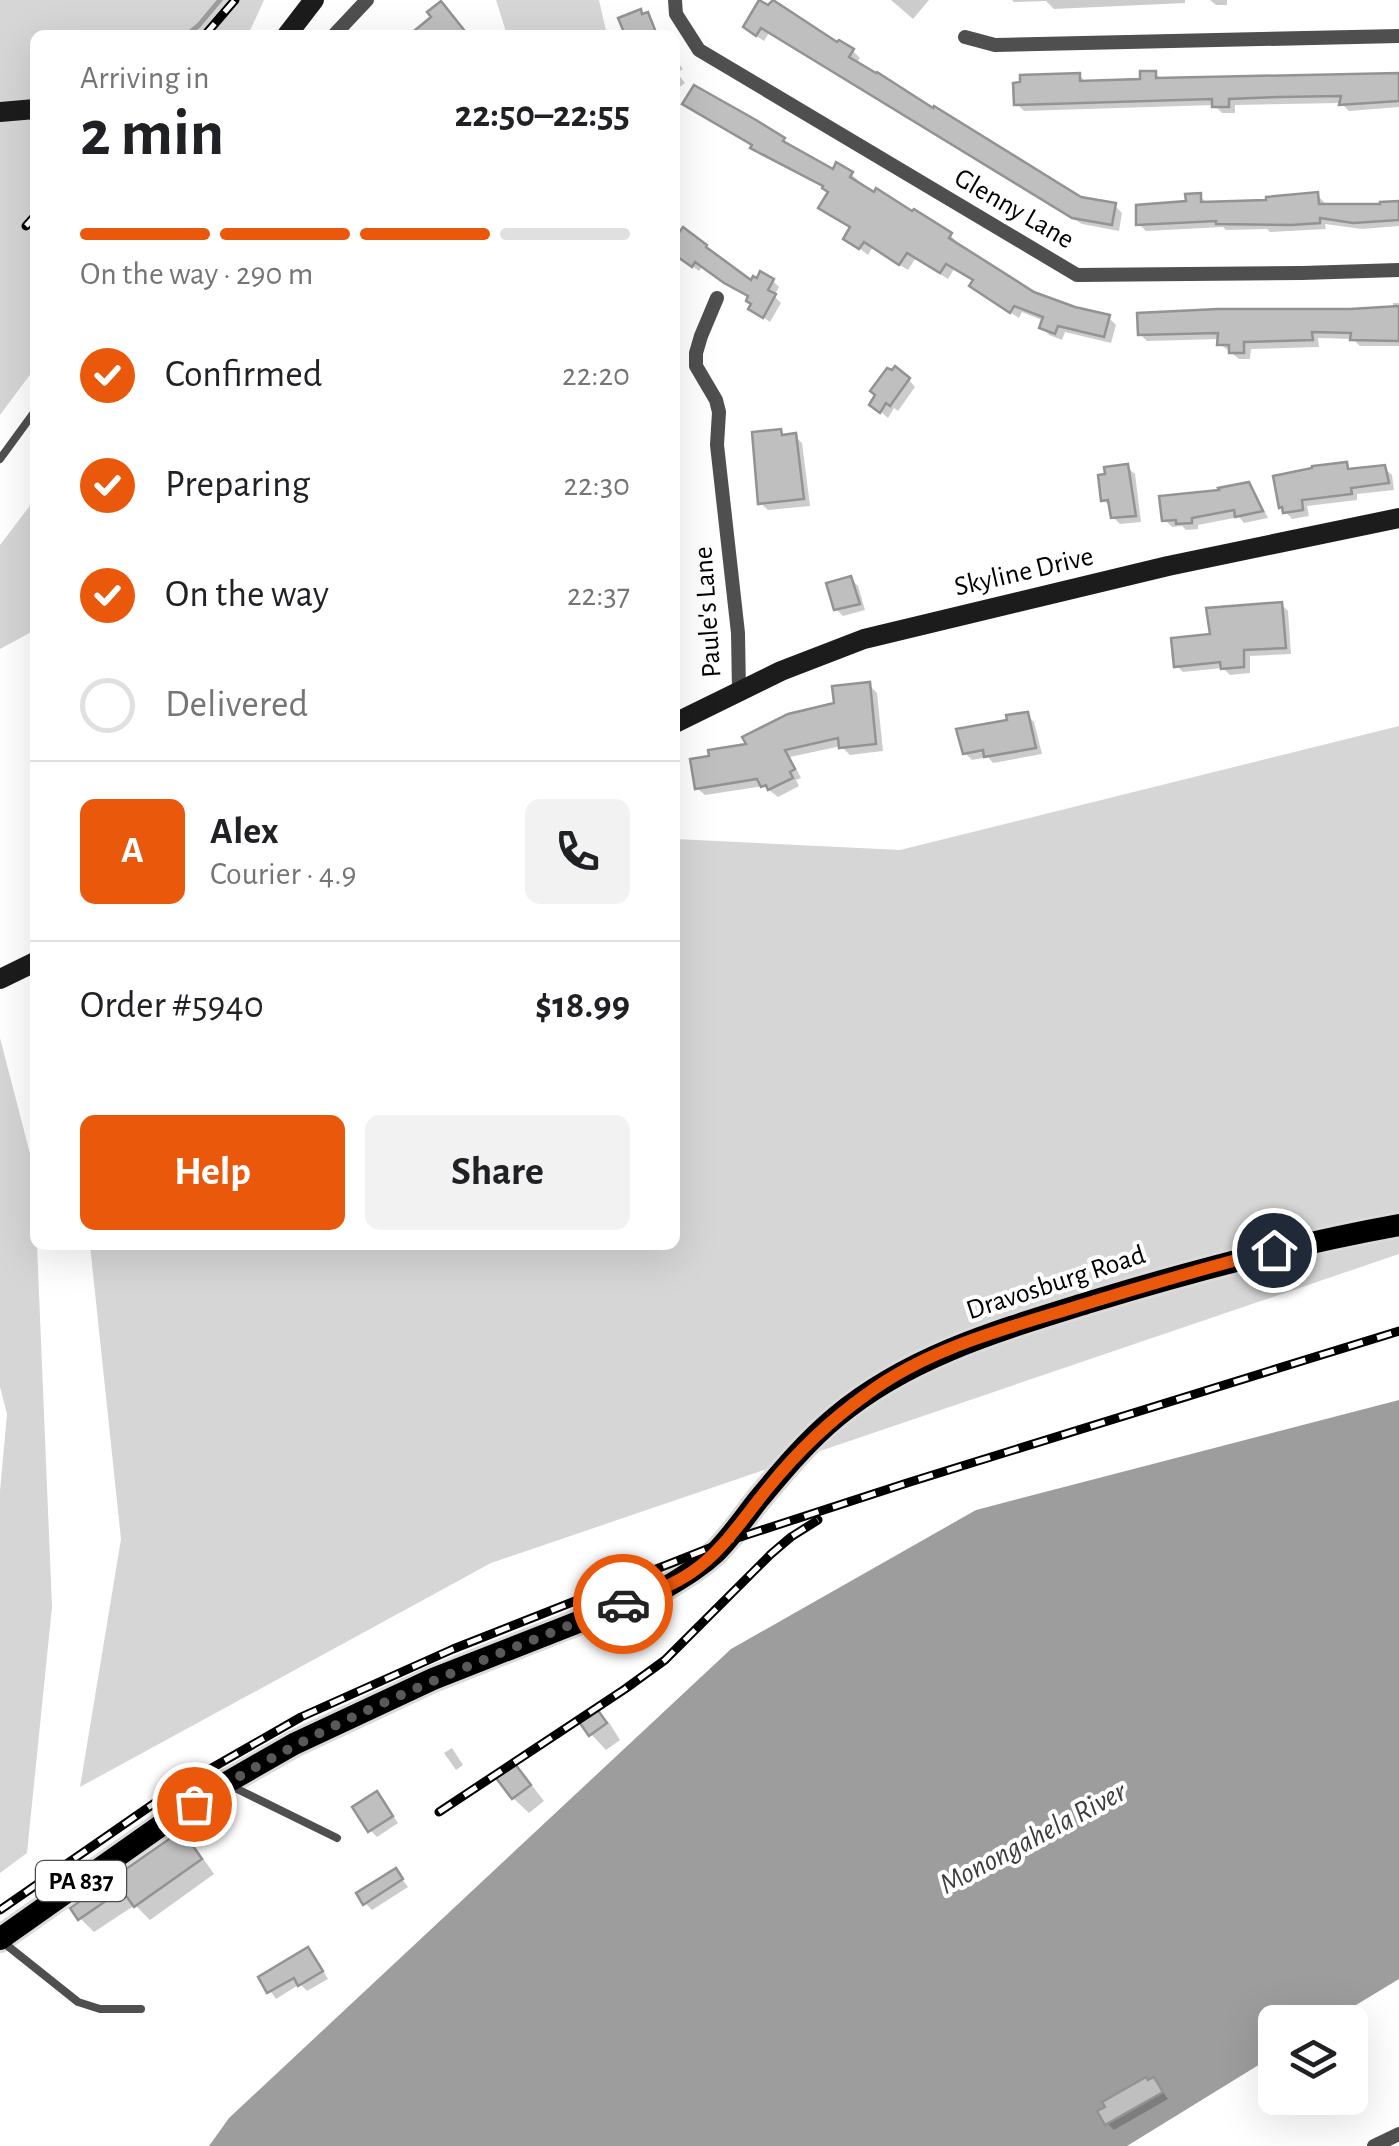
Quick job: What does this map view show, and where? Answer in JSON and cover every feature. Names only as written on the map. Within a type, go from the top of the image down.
[{"type":"main road","name":"Dravosburg Road","points":[[226,1783],[294,1744],[433,1680],[665,1588],[694,1571],[725,1542],[803,1448],[847,1408],[934,1356],[1001,1330],[1173,1276],[1274,1250],[1399,1226]]},
{"type":"main road","name":"PA 837","points":[[0,1940],[226,1783]]},
{"type":"street","points":[[291,30],[314,0]]},
{"type":"street","points":[[339,30],[367,0]]},
{"type":"street","name":"Glenny Lane","points":[[674,0],[676,14],[699,50],[1077,275],[1399,270]]},
{"type":"street","points":[[965,37],[994,45],[1399,36]]},
{"type":"street","points":[[0,112],[30,109]]},
{"type":"street","name":"Paule's Lane","points":[[717,298],[701,336],[696,366],[719,412],[717,444],[738,632],[739,692]]},
{"type":"street","name":"Skyline Drive","points":[[680,721],[781,671],[864,639],[1168,566],[1399,518]]},
{"type":"street","points":[[0,979],[30,964]]},
{"type":"street","points":[[1374,2146],[1399,2134]]},
{"type":"lane","points":[[0,459],[30,417]]},
{"type":"lane","points":[[226,1783],[337,1838]]},
{"type":"lane","points":[[0,1940],[78,2002],[100,2009],[140,2009]]},
{"type":"shaded area","points":[[0,0],[264,0],[250,30],[30,30],[30,375],[0,415]]},
{"type":"shaded area","points":[[496,0],[599,0],[606,30],[505,30]]},
{"type":"shaded area","points":[[30,506],[30,633],[0,649],[0,545]]},
{"type":"shaded area","points":[[1399,726],[1399,1254],[491,1563],[80,1787],[121,1539],[91,1250],[680,1250],[680,839],[900,850]]},
{"type":"shaded area","points":[[0,1038],[30,1154],[30,1250],[37,1250],[52,1607],[27,1853],[0,1873],[0,1491],[7,1414],[0,1387]]},
{"type":"water","name":"Monongahela River","points":[[1399,1400],[1399,1979],[1356,2005],[1258,2005],[1258,2065],[1127,2146],[209,2146],[229,2118],[731,1649],[976,1510]]},
{"type":"building","points":[[759,0],[768,5],[773,0],[854,49],[849,57],[1081,197],[1116,203],[1112,225],[1072,218],[761,28],[756,36],[743,27]]},
{"type":"building","points":[[441,1],[464,30],[415,30],[431,17],[427,12]]},
{"type":"building","points":[[641,9],[642,14],[648,12],[655,30],[623,30],[618,18]]},
{"type":"building","points":[[1140,71],[1156,71],[1156,78],[1399,73],[1399,101],[1339,105],[1341,96],[1229,99],[1229,107],[1212,107],[1212,99],[1014,105],[1013,83],[1020,82],[1020,75],[1080,73],[1080,81],[1140,79]]},
{"type":"building","points":[[694,85],[785,138],[783,141],[833,169],[836,162],[853,172],[850,177],[874,192],[876,188],[914,209],[952,233],[949,238],[1034,292],[1110,315],[1104,337],[1058,326],[1055,334],[1039,328],[1043,317],[1014,306],[1010,313],[969,286],[973,280],[946,264],[940,273],[907,253],[899,265],[864,242],[859,249],[843,239],[850,227],[818,208],[828,192],[823,186],[750,148],[752,145],[682,104]]},
{"type":"building","points":[[1318,192],[1319,204],[1399,201],[1399,220],[1353,223],[1320,218],[1320,223],[1292,225],[1216,221],[1136,225],[1136,205],[1186,201],[1185,194],[1201,193],[1201,202],[1266,200]]},
{"type":"building","points":[[683,227],[751,280],[760,271],[774,279],[768,290],[776,294],[763,318],[748,309],[748,296],[695,262],[692,267],[680,259]]},
{"type":"building","points":[[1399,306],[1399,341],[1350,340],[1351,333],[1312,332],[1313,340],[1244,342],[1244,353],[1229,353],[1229,345],[1217,345],[1218,333],[1138,335],[1137,313]]},
{"type":"building","points":[[895,366],[910,378],[890,406],[886,403],[880,413],[869,405],[875,395],[870,391],[887,368],[892,370]]},
{"type":"building","points":[[781,429],[782,435],[796,433],[804,499],[758,504],[752,432]]},
{"type":"building","points":[[1347,462],[1348,469],[1385,465],[1389,483],[1351,488],[1352,494],[1302,500],[1303,510],[1283,513],[1279,508],[1273,476]]},
{"type":"building","points":[[1128,464],[1136,516],[1111,518],[1108,500],[1101,501],[1098,475],[1105,474],[1104,467]]},
{"type":"building","points":[[1249,482],[1263,511],[1235,517],[1234,510],[1192,518],[1192,523],[1162,521],[1159,496],[1219,490]]},
{"type":"building","points":[[851,576],[860,604],[834,610],[826,583]]},
{"type":"building","points":[[1282,602],[1286,648],[1244,650],[1244,667],[1221,669],[1220,662],[1174,667],[1171,638],[1210,634],[1206,608]]},
{"type":"building","points":[[870,682],[876,744],[839,748],[838,738],[785,750],[795,769],[790,772],[793,778],[768,790],[757,779],[695,789],[690,759],[709,756],[708,750],[746,744],[742,737],[788,714],[834,703],[832,686]]},
{"type":"building","points":[[1028,712],[1036,748],[984,757],[983,750],[963,754],[956,729]]},
{"type":"building","points":[[595,1706],[607,1723],[589,1736],[577,1719]]},
{"type":"building","points":[[512,1760],[531,1785],[512,1799],[493,1774]]},
{"type":"building","points":[[377,1791],[393,1816],[368,1832],[352,1807]]},
{"type":"building","points":[[182,1830],[202,1859],[134,1907],[122,1890],[78,1920],[70,1908]]},
{"type":"building","points":[[396,1868],[403,1879],[363,1905],[356,1893]]},
{"type":"building","points":[[308,1947],[323,1971],[298,1986],[294,1978],[267,1993],[258,1977]]},
{"type":"building","points":[[1146,2077],[1154,2077],[1163,2092],[1105,2125],[1097,2111],[1105,2107],[1102,2102]]},
{"type":"waterway","points":[[193,30],[220,0]]},
{"type":"railway","points":[[209,30],[235,0]]},
{"type":"railway","points":[[26,226],[30,222]]},
{"type":"railway","points":[[0,1910],[175,1789],[301,1717],[453,1649],[725,1542],[1399,1331]]},
{"type":"railway","points":[[439,1812],[665,1660],[771,1554],[818,1520]]},
{"type":"way so far","points":[[194,1804],[294,1744],[433,1680],[623,1604]]},
{"type":"route","points":[[623,1604],[665,1588],[694,1571],[725,1542],[803,1448],[836,1417],[902,1372],[1018,1324],[1173,1276],[1274,1250]]}]
